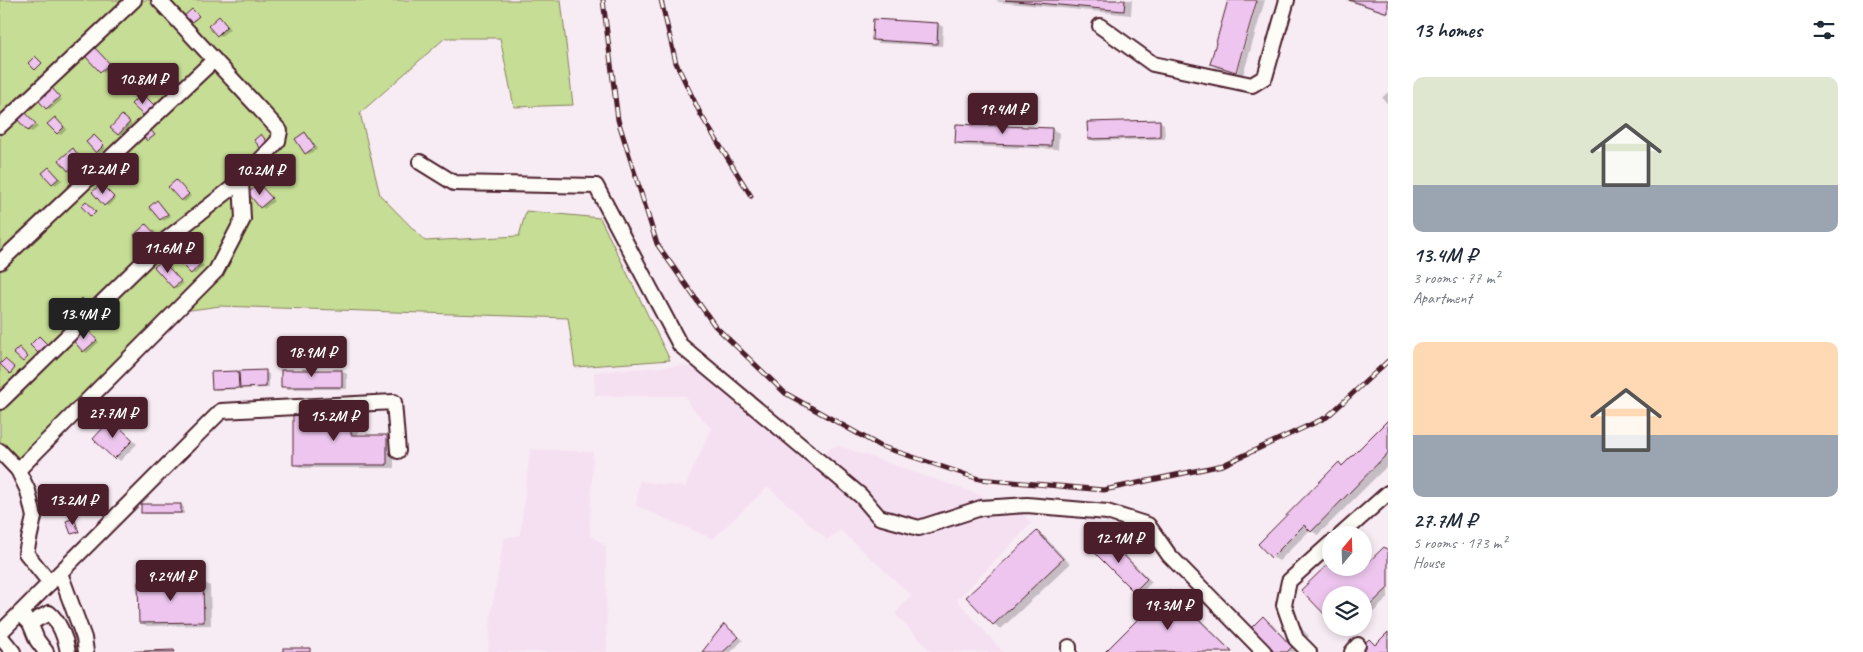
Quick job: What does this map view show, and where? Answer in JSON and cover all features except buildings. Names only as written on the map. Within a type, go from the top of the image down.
[{"type":"lane","points":[[0,126],[134,0]]},
{"type":"lane","points":[[0,402],[168,238],[241,181],[278,141],[280,131],[159,0]]},
{"type":"lane","points":[[1100,26],[1153,64],[1252,85],[1265,76],[1286,0]]},
{"type":"lane","points":[[0,262],[214,60]]},
{"type":"lane","points":[[420,162],[454,183],[596,186],[680,345],[861,496],[879,517],[920,528],[981,508],[1027,505],[1106,512],[1148,526],[1169,555],[1264,652]]},
{"type":"lane","points":[[18,470],[216,270],[243,219],[241,181]]},
{"type":"lane","points":[[12,652],[0,635],[25,618],[50,583],[221,411],[394,402],[398,451]]},
{"type":"lane","points":[[0,451],[18,470],[28,491],[34,517],[26,553],[50,583]]},
{"type":"lane","points":[[1350,526],[1388,493]]},
{"type":"lane","points":[[1310,652],[1296,639],[1284,605],[1289,581],[1322,551]]},
{"type":"lane","points":[[60,573],[84,638],[86,652]]},
{"type":"lane","points":[[25,618],[49,613],[54,616],[66,642],[68,652]]},
{"type":"lane","points":[[25,618],[46,652]]},
{"type":"shaded area","points":[[684,365],[720,381],[810,460],[837,445],[1015,507],[1032,523],[957,600],[1003,652],[931,652],[895,614],[911,595],[840,530],[827,540],[768,487],[713,539],[636,506],[639,481],[685,487],[711,428],[689,405],[686,396],[595,396],[594,372]]},
{"type":"shaded area","points":[[530,449],[593,452],[590,535],[606,546],[607,652],[488,652],[491,613],[504,538],[520,535]]},
{"type":"green space","points":[[0,0],[561,0],[573,105],[514,107],[500,38],[445,38],[360,113],[380,195],[425,241],[519,236],[526,211],[600,218],[670,360],[575,367],[568,318],[220,306],[176,312],[19,462],[0,443]]},
{"type":"railway","points":[[603,0],[618,120],[657,244],[715,326],[785,393],[880,446],[979,479],[1104,490],[1223,465],[1327,417],[1388,361]]},
{"type":"railway","points":[[661,0],[676,63],[701,115],[751,196]]}]
